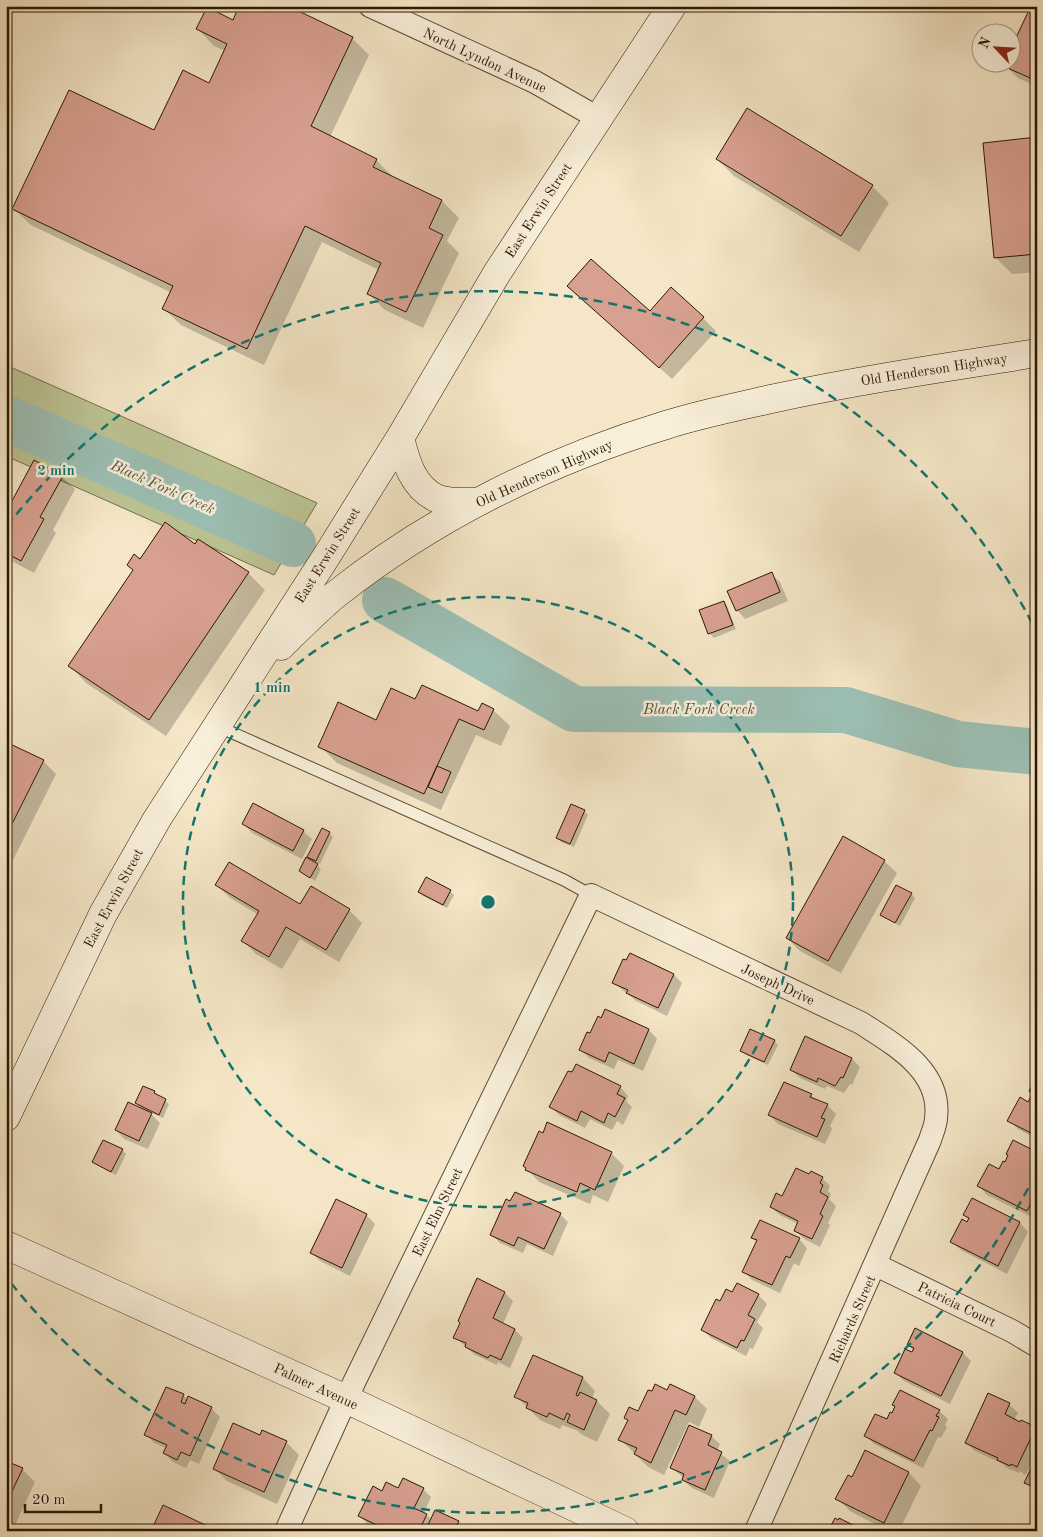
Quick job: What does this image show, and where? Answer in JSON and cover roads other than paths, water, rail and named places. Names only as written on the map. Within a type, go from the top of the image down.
[{"type":"main road","name":"East Erwin Street","points":[[6,1117],[103,914],[157,819],[400,438],[497,273],[672,6]]},
{"type":"main road","name":"Old Henderson Highway","points":[[250,675],[334,596],[417,537],[477,502],[575,457],[667,424],[736,407],[822,388],[1037,353]]},
{"type":"main road","points":[[400,438],[407,464],[415,479],[425,490],[439,499],[454,502],[477,502]]},
{"type":"main road","name":"Palmer Avenue","points":[[6,1245],[346,1399],[624,1531]]},
{"type":"street","name":"North Lyndon Avenue","points":[[370,6],[535,82],[598,118]]},
{"type":"street","name":"Joseph Drive","points":[[592,895],[861,1023],[902,1049],[922,1070],[931,1083],[937,1104]]},
{"type":"street","name":"East Elm Street","points":[[286,1531],[346,1399],[592,895]]},
{"type":"street","name":"Richards Street","points":[[756,1531],[930,1140],[936,1119],[937,1104]]},
{"type":"street","name":"Patricia Court","points":[[876,1265],[1012,1331],[1037,1346]]},
{"type":"lane","points":[[216,726],[564,880],[592,895]]},
{"type":"waterway","name":"Black Fork Creek","points":[[6,418],[293,544]]},
{"type":"waterway","name":"Black Fork Creek","points":[[385,600],[574,709],[846,710],[958,744],[1037,752]]}]
